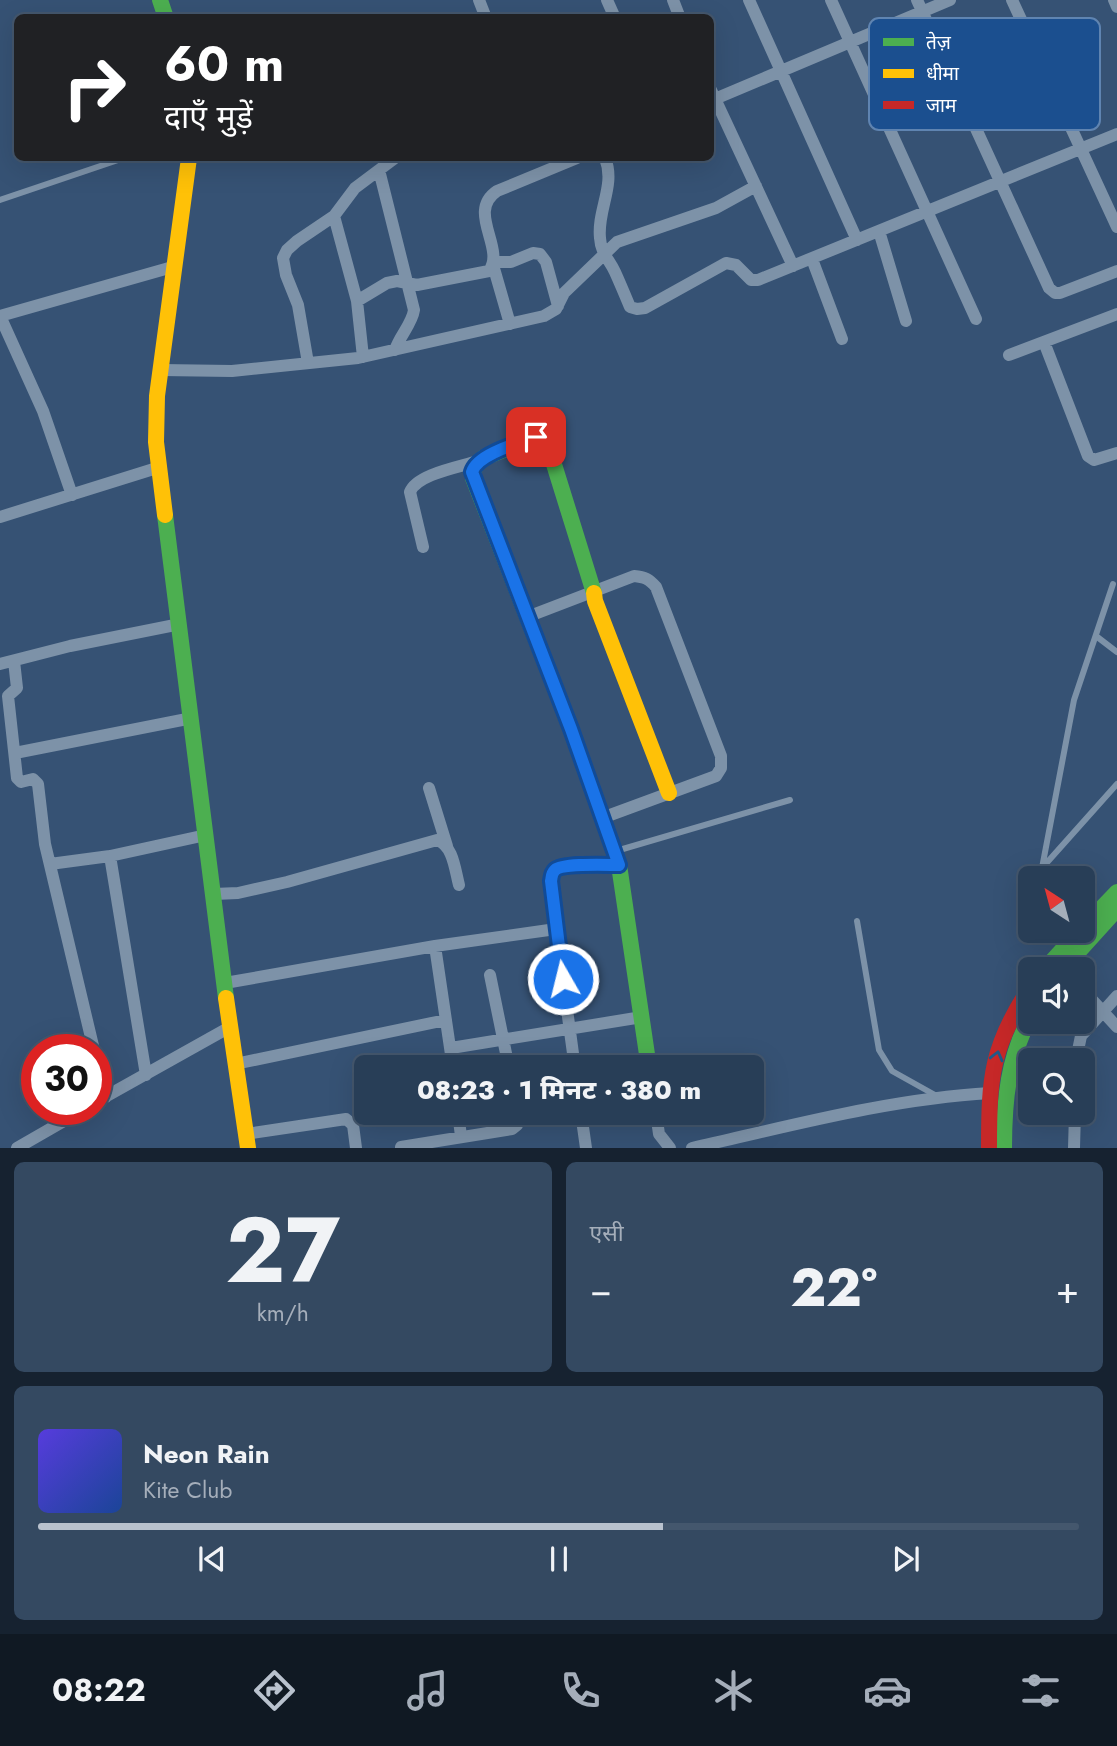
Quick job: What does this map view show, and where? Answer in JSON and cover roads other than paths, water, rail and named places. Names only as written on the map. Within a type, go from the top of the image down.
[{"type":"street","points":[[749,0],[857,240]]},
{"type":"street","points":[[831,0],[869,83]]},
{"type":"street","points":[[897,18],[920,6],[950,0]]},
{"type":"street","points":[[1013,0],[1021,18]]},
{"type":"street","points":[[1114,0],[1117,7]]},
{"type":"street","points":[[714,95],[782,71],[869,32]]},
{"type":"street","points":[[714,100],[793,266]]},
{"type":"street","points":[[891,130],[976,319]]},
{"type":"street","points":[[977,130],[1052,291],[1060,293],[1117,271]]},
{"type":"street","points":[[1073,130],[1115,219]]},
{"type":"street","points":[[605,161],[609,174],[599,232],[604,255],[613,268],[630,307],[637,309],[645,308],[726,263],[736,265],[753,281],[1117,134]]},
{"type":"street","points":[[189,161],[157,396],[156,442],[230,1027],[247,1141],[346,1119],[353,1125],[356,1147]]},
{"type":"street","points":[[308,363],[298,305],[286,275],[283,258],[297,241],[334,216],[355,188],[391,161]]},
{"type":"street","points":[[510,324],[493,264],[484,208],[488,198],[497,191],[570,161]]},
{"type":"street","points":[[379,170],[414,313],[400,335],[396,350]]},
{"type":"street","points":[[161,370],[232,371],[363,358],[549,314],[558,306],[564,293],[624,239],[716,208],[756,186]]},
{"type":"street","points":[[334,216],[357,301],[363,358]]},
{"type":"street","points":[[879,231],[906,321]]},
{"type":"street","points":[[357,301],[397,281],[417,285],[486,272],[493,264],[511,262],[533,253],[540,254],[546,262],[558,306]]},
{"type":"street","points":[[812,258],[842,339]]},
{"type":"street","points":[[72,495],[43,411],[0,316],[176,266]]},
{"type":"street","points":[[1009,355],[1117,314]]},
{"type":"street","points":[[1044,342],[1088,456],[1094,460],[1117,453]]},
{"type":"street","points":[[423,547],[410,492],[412,487],[424,478],[478,461],[536,437],[540,436],[546,441],[593,590],[594,601],[669,793]]},
{"type":"street","points":[[478,461],[473,469],[473,478],[617,858],[647,1055]]},
{"type":"street","points":[[0,517],[160,467]]},
{"type":"street","points":[[527,617],[593,590],[634,576],[644,577],[656,587],[722,756],[721,768],[716,776],[602,818]]},
{"type":"street","points":[[0,664],[70,646],[180,624]]},
{"type":"street","points":[[14,661],[17,688],[8,697],[18,780],[33,779],[38,784],[50,864],[90,1034]]},
{"type":"street","points":[[15,753],[192,718]]},
{"type":"street","points":[[429,788],[458,885]]},
{"type":"street","points":[[50,864],[110,856],[206,835]]},
{"type":"street","points":[[214,894],[237,893],[288,882],[432,841],[442,841],[447,846]]},
{"type":"street","points":[[110,856],[146,1074]]},
{"type":"street","points":[[573,1055],[551,881],[556,870],[617,858]]},
{"type":"street","points":[[1096,912],[1117,892]]},
{"type":"street","points":[[1075,957],[1117,909]]},
{"type":"street","points":[[225,983],[435,946],[556,929]]},
{"type":"street","points":[[1055,957],[1067,943]]},
{"type":"street","points":[[435,946],[452,1055]]},
{"type":"street","points":[[491,975],[507,1055]]},
{"type":"street","points":[[1078,1048],[1081,1036],[1117,996]]},
{"type":"street","points":[[1095,1003],[1117,1027]]},
{"type":"street","points":[[989,1147],[990,1093],[996,1053],[1018,1006]]},
{"type":"street","points":[[451,1048],[642,1017]]},
{"type":"street","points":[[235,1064],[446,1020]]},
{"type":"street","points":[[112,1093],[230,1027]]},
{"type":"street","points":[[1004,1147],[1003,1125],[1010,1069],[1021,1034]]},
{"type":"street","points":[[692,1147],[864,1110],[990,1093]]},
{"type":"street","points":[[17,1147],[56,1125]]},
{"type":"street","points":[[460,1125],[461,1136]]},
{"type":"street","points":[[401,1147],[512,1129],[515,1125]]},
{"type":"street","points":[[583,1125],[586,1147]]},
{"type":"street","points":[[658,1125],[659,1134],[668,1147]]},
{"type":"street","points":[[1074,1125],[1074,1147]]},
{"type":"lane","points":[[0,200],[115,161]]},
{"type":"lane","points":[[1042,866],[1072,709],[1113,584]]},
{"type":"lane","points":[[1096,636],[1117,652]]},
{"type":"lane","points":[[1044,866],[1117,783]]},
{"type":"lane","points":[[617,858],[790,800]]},
{"type":"lane","points":[[857,921],[879,1050],[892,1071],[939,1098]]}]
